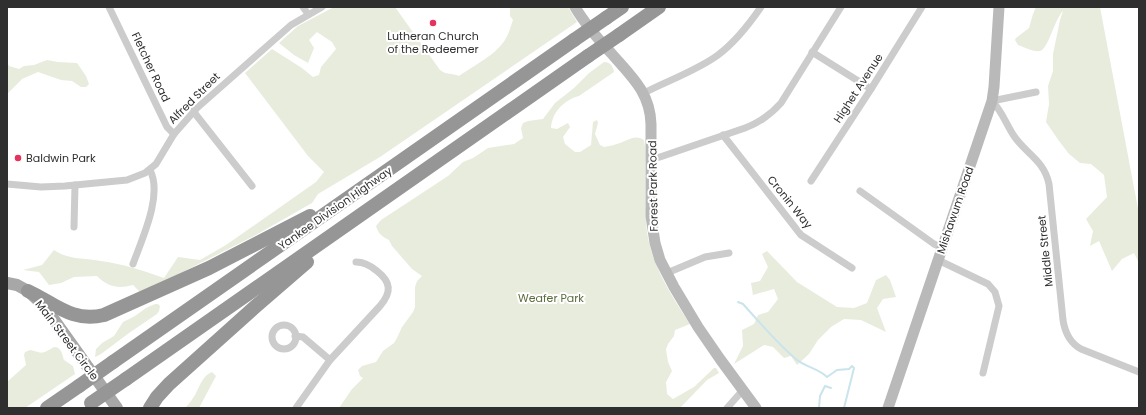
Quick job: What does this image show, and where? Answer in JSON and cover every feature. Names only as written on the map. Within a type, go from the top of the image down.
[{"type":"highway","name":"Yankee Division Highway","points":[[47,408],[622,7]]},
{"type":"highway","name":"Yankee Division Highway","points":[[88,406],[659,7]]},
{"type":"highway","points":[[28,291],[63,311],[74,315],[94,317],[108,314],[244,251],[365,187]]},
{"type":"highway","points":[[150,408],[161,392],[215,342],[382,200]]},
{"type":"main road","name":"Main Street Circle","points":[[7,283],[17,285],[28,291],[45,307],[117,408]]},
{"type":"street","name":"Fletcher Road","points":[[109,7],[168,128],[174,134]]},
{"type":"street","points":[[304,7],[308,14]]},
{"type":"street","name":"Alfred Street","points":[[7,184],[40,187],[74,185],[127,180],[142,175],[150,170],[159,160],[174,134],[194,111],[286,29],[308,14],[322,7]]},
{"type":"street","name":"Forest Park Road","points":[[575,7],[597,38],[630,74],[644,93],[651,120],[652,224],[656,248],[667,274],[705,337],[756,408]]},
{"type":"street","points":[[644,93],[704,64],[718,55],[729,45],[761,7]]},
{"type":"street","points":[[651,158],[660,157],[750,126],[764,118],[774,110],[784,98],[841,7]]},
{"type":"street","name":"Highet Avenue","points":[[811,181],[922,7]]},
{"type":"street","name":"Mishawum Road","points":[[888,408],[992,101],[999,7]]},
{"type":"street","points":[[812,52],[871,89]]},
{"type":"street","points":[[992,101],[1036,92]]},
{"type":"street","name":"Middle Street","points":[[992,101],[999,109],[1014,137],[1039,162],[1047,177],[1063,320],[1068,336],[1076,346],[1085,351],[1139,372]]},
{"type":"street","points":[[194,111],[252,186]]},
{"type":"street","name":"Cronin Way","points":[[723,135],[801,235],[852,268]]},
{"type":"street","points":[[133,264],[145,230],[154,197],[154,180],[150,170]]},
{"type":"street","points":[[74,185],[74,227]]},
{"type":"street","points":[[860,191],[934,244],[943,248]]},
{"type":"street","points":[[667,274],[698,259],[716,254],[729,253]]},
{"type":"street","points":[[938,260],[988,284],[994,289],[997,295],[999,308],[983,373]]},
{"type":"street","points":[[296,408],[330,360],[380,306],[388,294],[388,285],[382,275],[369,265],[356,262]]},
{"type":"street","points":[[296,336],[303,338],[330,360]]},
{"type":"street","points":[[727,408],[743,390]]},
{"type":"green space","points":[[334,7],[395,7],[440,70],[445,73],[459,76],[485,59],[502,44],[508,34],[513,20],[510,16],[510,7],[568,7],[577,22],[380,157],[318,194],[312,203],[254,236],[141,293],[133,285],[118,287],[109,285],[97,276],[74,277],[61,283],[49,285],[39,272],[23,270],[42,265],[54,250],[65,256],[117,264],[164,278],[178,257],[200,260],[226,245],[316,182],[324,172],[308,156],[245,73],[272,49],[302,68],[313,77],[319,75],[321,67],[336,49],[332,42],[317,32],[309,40],[314,48],[308,63],[294,55],[279,43],[298,26]]},
{"type":"green space","points":[[1036,7],[1100,7],[1139,214],[1139,263],[1134,253],[1122,259],[1112,271],[1099,241],[1090,246],[1093,231],[1086,219],[1107,197],[1104,175],[1091,164],[1080,163],[1069,154],[1046,122],[1049,104],[1048,86],[1053,71],[1053,54],[1063,11],[1057,20],[1046,45],[1040,51],[1034,51],[1018,45],[1015,40],[1029,28]]},
{"type":"green space","points":[[47,60],[77,63],[86,76],[89,84],[86,87],[81,87],[72,81],[61,80],[38,72],[22,79],[7,94],[7,62],[9,66],[19,69],[24,66],[34,65]]},
{"type":"green space","name":"Weafer Park","points":[[604,62],[611,65],[614,72],[579,96],[568,100],[556,112],[551,128],[557,129],[568,123],[570,127],[563,137],[565,144],[575,152],[580,152],[591,145],[593,122],[597,120],[598,123],[595,134],[600,145],[604,147],[629,139],[641,138],[644,140],[646,220],[650,248],[660,274],[674,300],[690,324],[675,330],[674,336],[666,349],[668,362],[672,371],[666,382],[667,394],[673,399],[694,387],[714,368],[716,368],[719,373],[707,380],[680,408],[339,408],[352,389],[363,378],[360,376],[358,370],[362,366],[376,362],[383,351],[394,343],[402,327],[413,312],[415,307],[415,287],[417,281],[422,276],[412,269],[392,246],[389,240],[384,238],[378,231],[376,226],[381,220],[448,176],[463,162],[473,158],[488,148],[514,144],[523,138],[521,128],[523,123],[543,119],[555,103]]},
{"type":"green space","points":[[767,251],[797,282],[837,307],[854,308],[867,303],[876,280],[886,275],[890,280],[896,297],[883,299],[877,308],[886,332],[861,320],[844,319],[831,327],[818,340],[809,354],[797,365],[791,356],[784,358],[773,347],[764,345],[734,364],[743,346],[742,330],[754,324],[758,315],[768,312],[778,299],[774,289],[753,295],[751,283],[760,281],[768,267],[762,254]]},
{"type":"green space","points":[[155,304],[160,306],[157,314],[95,357],[96,349],[102,343],[114,336],[123,322]]},
{"type":"green space","points":[[54,347],[59,348],[64,360],[73,366],[75,374],[25,408],[7,408],[7,382],[26,365],[24,355],[25,352],[30,350],[42,353]]},
{"type":"green space","points":[[212,372],[216,376],[199,408],[185,408],[194,397],[206,376]]},
{"type":"waterway","points":[[738,302],[743,304],[776,340],[797,360],[827,377],[837,370],[849,369],[852,366],[854,368],[844,408]]},
{"type":"waterway","points":[[819,408],[820,396],[825,386],[831,388]]},
{"type":"place","name":"Lutheran Church of the Redeemer","points":[[433,23]]},
{"type":"place","name":"Baldwin Park","points":[[18,158]]}]
